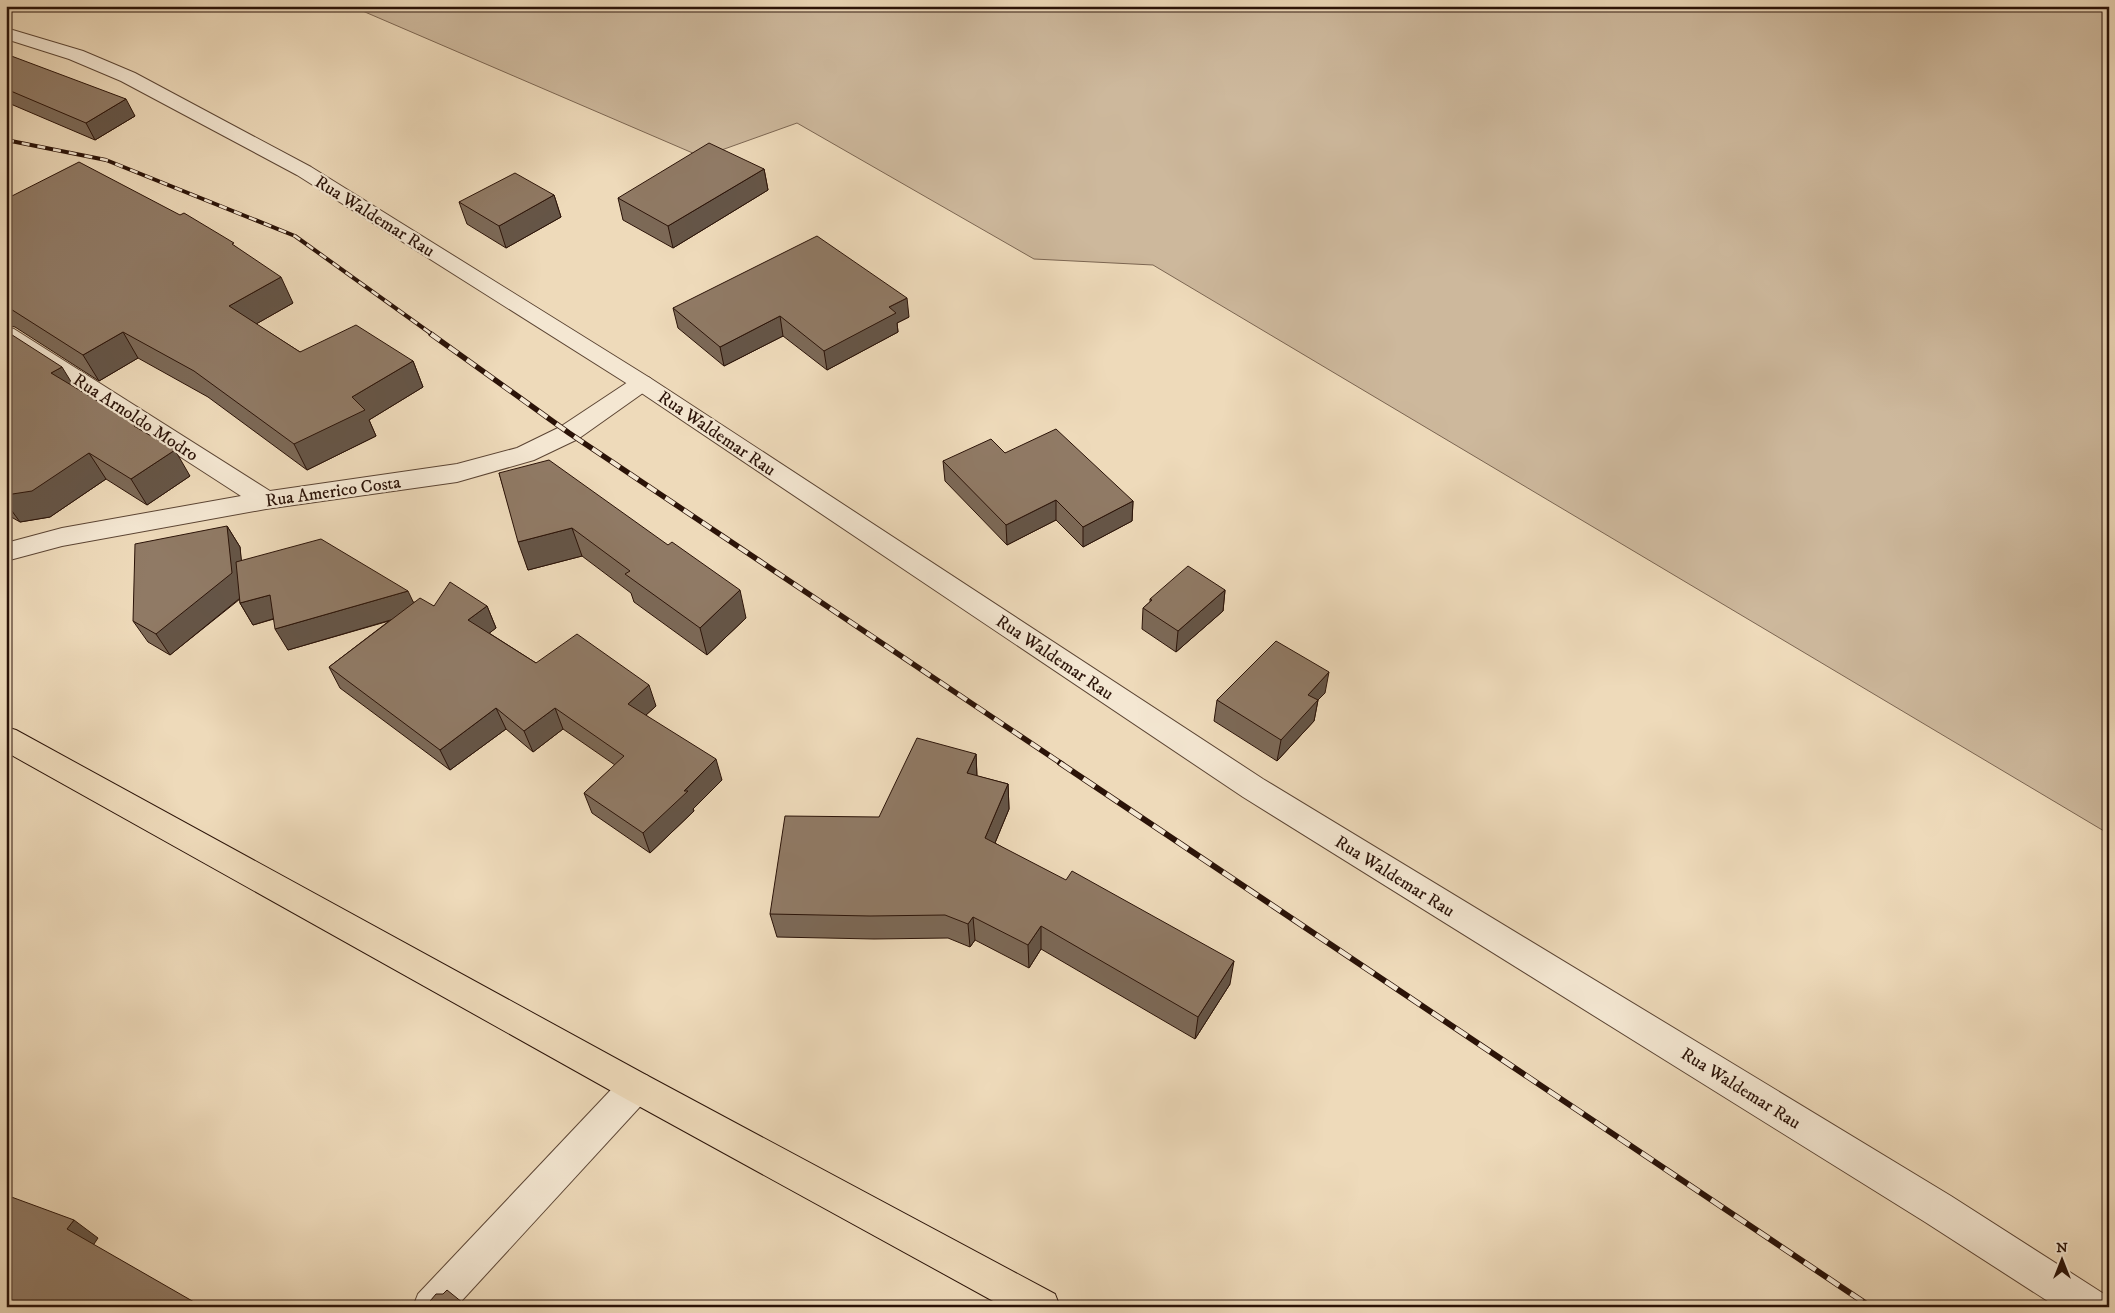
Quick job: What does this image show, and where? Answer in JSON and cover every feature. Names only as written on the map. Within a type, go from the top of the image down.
[{"type":"highway","points":[[6,738],[636,1087],[1042,1307]]},
{"type":"street","name":"Rua Waldemar Rau","points":[[6,33],[76,55],[128,77],[304,171],[642,383],[1253,788],[1938,1209],[2091,1307]]},
{"type":"street","name":"Rua Arnoldo Modro","points":[[6,334],[266,500]]},
{"type":"street","name":"Rua Americo Costa","points":[[6,552],[62,537],[266,500],[457,473],[525,454],[569,433],[642,383]]},
{"type":"street","points":[[431,1307],[636,1087]]},
{"type":"shaded area","points":[[351,6],[2109,6],[2109,834],[1153,265],[1034,259],[797,123],[702,157]]},
{"type":"building","points":[[6,54],[126,99],[86,123],[6,89]]},
{"type":"building","points":[[709,143],[764,169],[668,226],[618,198]]},
{"type":"building","points":[[79,162],[180,215],[184,213],[234,243],[232,244],[281,277],[229,306],[300,352],[356,325],[413,361],[352,397],[365,410],[294,444],[194,371],[123,332],[83,355],[6,306],[6,199]]},
{"type":"building","points":[[515,173],[554,195],[499,226],[459,202]]},
{"type":"building","points":[[817,236],[907,298],[889,307],[896,313],[824,351],[780,316],[720,347],[673,308]]},
{"type":"building","points":[[6,331],[62,367],[51,373],[136,424],[134,426],[175,450],[131,479],[89,453],[32,491],[6,495]]},
{"type":"building","points":[[1056,429],[1133,501],[1083,527],[1056,500],[1006,525],[943,461],[991,439],[1005,453]]},
{"type":"building","points":[[549,460],[668,545],[672,542],[740,590],[700,628],[625,574],[630,571],[572,528],[518,542],[499,473]]},
{"type":"building","points":[[227,526],[232,573],[156,634],[133,621],[135,544]]},
{"type":"building","points":[[321,539],[408,591],[275,629],[270,595],[240,603],[236,562]]},
{"type":"building","points":[[1188,566],[1225,590],[1178,631],[1143,608],[1152,600],[1150,599]]},
{"type":"building","points":[[450,582],[487,606],[468,620],[536,663],[577,634],[649,685],[628,704],[716,759],[684,791],[688,791],[643,833],[584,793],[624,756],[555,708],[524,731],[496,708],[440,750],[329,667],[420,598],[434,606]]},
{"type":"building","points":[[1276,641],[1329,672],[1308,695],[1318,700],[1281,740],[1217,700]]},
{"type":"building","points":[[917,738],[976,754],[967,773],[1008,784],[985,838],[1066,880],[1072,871],[1234,961],[1198,1017],[1041,926],[1028,945],[973,917],[968,924],[945,915],[770,914],[785,816],[879,817]]},
{"type":"building","points":[[6,1195],[74,1220],[67,1229],[201,1307],[6,1307]]},
{"type":"building","points":[[447,1290],[468,1307],[425,1307],[436,1294],[443,1294]]},
{"type":"railway","points":[[6,140],[106,160],[295,236],[433,335]]},
{"type":"railway","points":[[431,334],[569,433],[1062,764]]},
{"type":"railway","points":[[1060,763],[1871,1307]]}]
